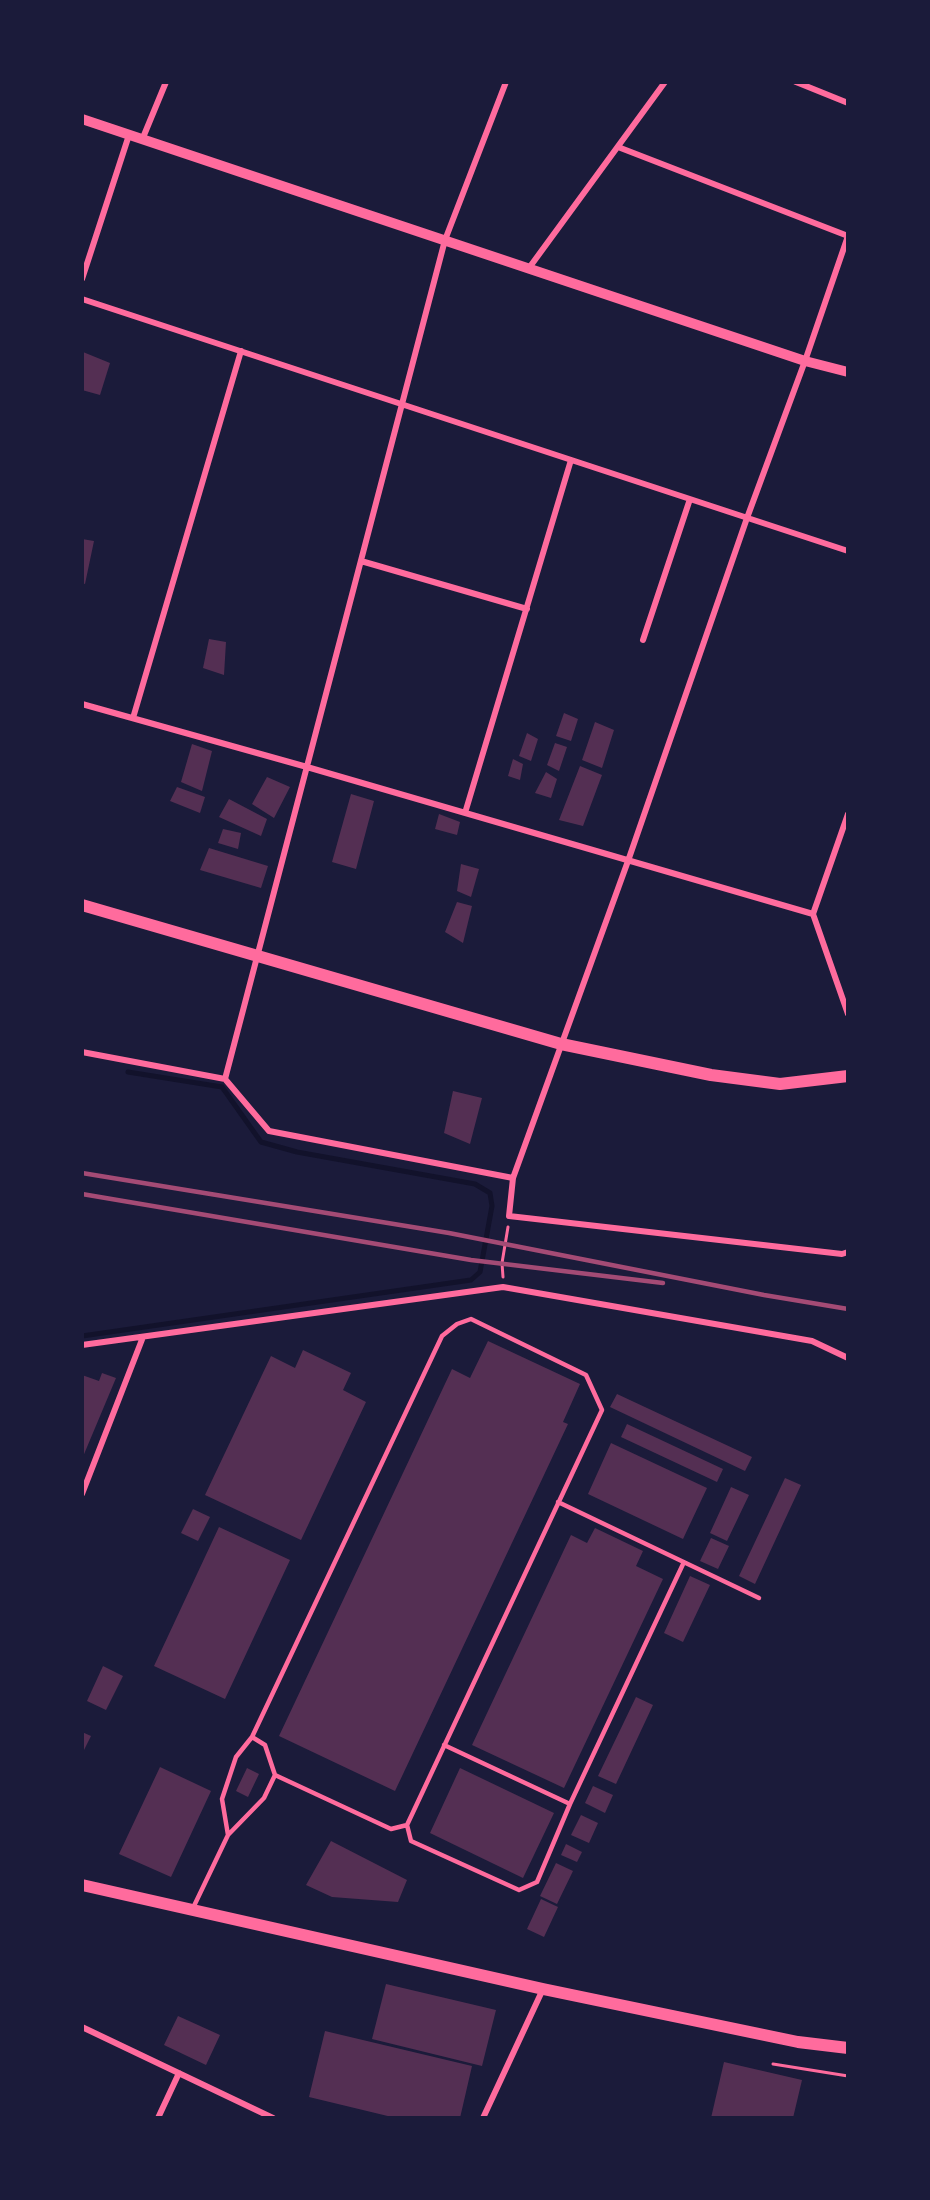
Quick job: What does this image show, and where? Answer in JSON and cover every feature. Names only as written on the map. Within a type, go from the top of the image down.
[{"type":"main road","points":[[82,905],[561,1044],[711,1076],[780,1084],[848,1076]]},
{"type":"main road","points":[[82,1885],[543,1989],[798,2042],[847,2046]]},
{"type":"street","points":[[142,140],[166,82]]},
{"type":"street","points":[[225,1079],[445,240],[506,82]]},
{"type":"street","points":[[529,268],[665,82]]},
{"type":"street","points":[[796,82],[848,102]]},
{"type":"street","points":[[82,119],[805,361],[848,372]]},
{"type":"street","points":[[82,279],[129,135]]},
{"type":"street","points":[[618,147],[848,236],[628,861],[513,1178],[509,1216],[842,1254],[848,1252]]},
{"type":"street","points":[[82,299],[848,551]]},
{"type":"street","points":[[133,718],[241,351]]},
{"type":"street","points":[[465,813],[571,460]]},
{"type":"street","points":[[644,639],[690,499]]},
{"type":"street","points":[[361,561],[527,609]]},
{"type":"street","points":[[82,704],[813,914]]},
{"type":"street","points":[[848,814],[813,914],[848,1014]]},
{"type":"street","points":[[82,1052],[225,1079],[268,1131],[513,1178]]},
{"type":"street","points":[[82,1345],[503,1287],[812,1341],[848,1358]]},
{"type":"street","points":[[82,1494],[143,1337]]},
{"type":"street","points":[[483,2118],[543,1989]]},
{"type":"street","points":[[82,2027],[273,2118]]},
{"type":"street","points":[[158,2118],[179,2073]]},
{"type":"lane","points":[[228,1835],[222,1799],[236,1757],[252,1737],[442,1336],[457,1324],[471,1319],[586,1375],[602,1410],[407,1825],[411,1841],[519,1890],[537,1882],[570,1804],[684,1562]]},
{"type":"lane","points":[[558,1502],[759,1598]]},
{"type":"lane","points":[[192,1910],[228,1835],[264,1798],[275,1775],[265,1745],[252,1737]]},
{"type":"lane","points":[[444,1745],[570,1804]]},
{"type":"lane","points":[[275,1775],[392,1829],[407,1825]]},
{"type":"path","points":[[503,1287],[502,1263],[509,1216]]},
{"type":"path","points":[[773,2064],[848,2076]]},
{"type":"building","points":[[83,352],[110,363],[100,395],[82,390]]},
{"type":"building","points":[[82,539],[94,541],[85,584],[82,583]]},
{"type":"building","points":[[209,639],[226,642],[224,675],[203,668]]},
{"type":"building","points":[[564,713],[578,719],[571,741],[556,736]]},
{"type":"building","points":[[595,722],[614,730],[602,768],[582,760]]},
{"type":"building","points":[[527,733],[538,739],[531,761],[519,756]]},
{"type":"building","points":[[555,743],[567,747],[559,771],[547,765]]},
{"type":"building","points":[[192,744],[212,751],[202,791],[181,782]]},
{"type":"building","points":[[513,759],[523,764],[520,780],[508,776]]},
{"type":"building","points":[[580,766],[602,775],[583,826],[559,820]]},
{"type":"building","points":[[546,772],[557,779],[551,798],[535,793]]},
{"type":"building","points":[[267,777],[290,787],[274,818],[252,804]]},
{"type":"building","points":[[177,787],[205,797],[200,813],[170,801]]},
{"type":"building","points":[[351,794],[374,801],[356,869],[332,862]]},
{"type":"building","points":[[229,799],[267,819],[261,836],[219,817]]},
{"type":"building","points":[[439,814],[460,822],[457,835],[435,829]]},
{"type":"building","points":[[223,829],[241,833],[238,849],[218,843]]},
{"type":"building","points":[[209,848],[268,866],[261,888],[200,870]]},
{"type":"building","points":[[461,864],[479,869],[471,897],[457,891]]},
{"type":"building","points":[[457,902],[472,906],[463,943],[445,932]]},
{"type":"building","points":[[453,1091],[482,1098],[470,1144],[444,1133]]},
{"type":"building","points":[[488,1341],[580,1384],[563,1422],[568,1424],[395,1791],[279,1736],[452,1369],[470,1378]]},
{"type":"building","points":[[303,1350],[351,1373],[343,1390],[366,1402],[301,1540],[205,1495],[271,1356],[295,1368]]},
{"type":"building","points":[[102,1373],[116,1378],[82,1459],[82,1375],[99,1381]]},
{"type":"building","points":[[617,1394],[752,1457],[745,1471],[610,1407]]},
{"type":"building","points":[[627,1424],[723,1469],[717,1482],[621,1437]]},
{"type":"building","points":[[611,1443],[707,1488],[683,1539],[588,1494]]},
{"type":"building","points":[[785,1478],[801,1485],[755,1584],[739,1576]]},
{"type":"building","points":[[731,1487],[749,1495],[727,1541],[710,1533]]},
{"type":"building","points":[[193,1509],[210,1517],[198,1541],[181,1533]]},
{"type":"building","points":[[219,1527],[290,1560],[225,1699],[154,1666]]},
{"type":"building","points":[[595,1528],[643,1551],[636,1566],[663,1579],[564,1788],[472,1745],[571,1535],[587,1543]]},
{"type":"building","points":[[711,1538],[729,1546],[718,1569],[700,1561]]},
{"type":"building","points":[[690,1576],[710,1585],[683,1642],[664,1633]]},
{"type":"building","points":[[103,1666],[123,1676],[106,1710],[87,1701]]},
{"type":"building","points":[[636,1697],[653,1705],[616,1784],[598,1776]]},
{"type":"building","points":[[82,1732],[91,1736],[82,1754]]},
{"type":"building","points":[[160,1767],[211,1791],[171,1877],[119,1854]]},
{"type":"building","points":[[247,1768],[259,1774],[248,1797],[236,1791]]},
{"type":"building","points":[[460,1768],[554,1813],[523,1878],[430,1833]]},
{"type":"building","points":[[593,1786],[613,1795],[605,1813],[585,1803]]},
{"type":"building","points":[[581,1815],[598,1823],[589,1843],[571,1835]]},
{"type":"building","points":[[331,1841],[407,1880],[398,1902],[332,1897],[306,1885]]},
{"type":"building","points":[[566,1844],[582,1852],[577,1862],[561,1855]]},
{"type":"building","points":[[556,1863],[573,1871],[557,1904],[540,1896]]},
{"type":"building","points":[[541,1899],[558,1907],[544,1937],[527,1929]]},
{"type":"building","points":[[386,1984],[496,2010],[482,2066],[372,2039]]},
{"type":"building","points":[[178,2016],[220,2035],[206,2065],[164,2045]]},
{"type":"building","points":[[325,2031],[472,2066],[460,2118],[396,2118],[309,2097]]},
{"type":"building","points":[[724,2062],[802,2080],[793,2118],[711,2118]]},
{"type":"waterway","points":[[82,1336],[471,1280],[480,1272],[492,1206],[490,1193],[475,1184],[297,1152],[261,1142],[222,1087],[128,1072]]},
{"type":"railway","points":[[82,1173],[449,1233],[764,1295],[848,1309]]},
{"type":"railway","points":[[82,1194],[471,1260],[663,1283]]}]
